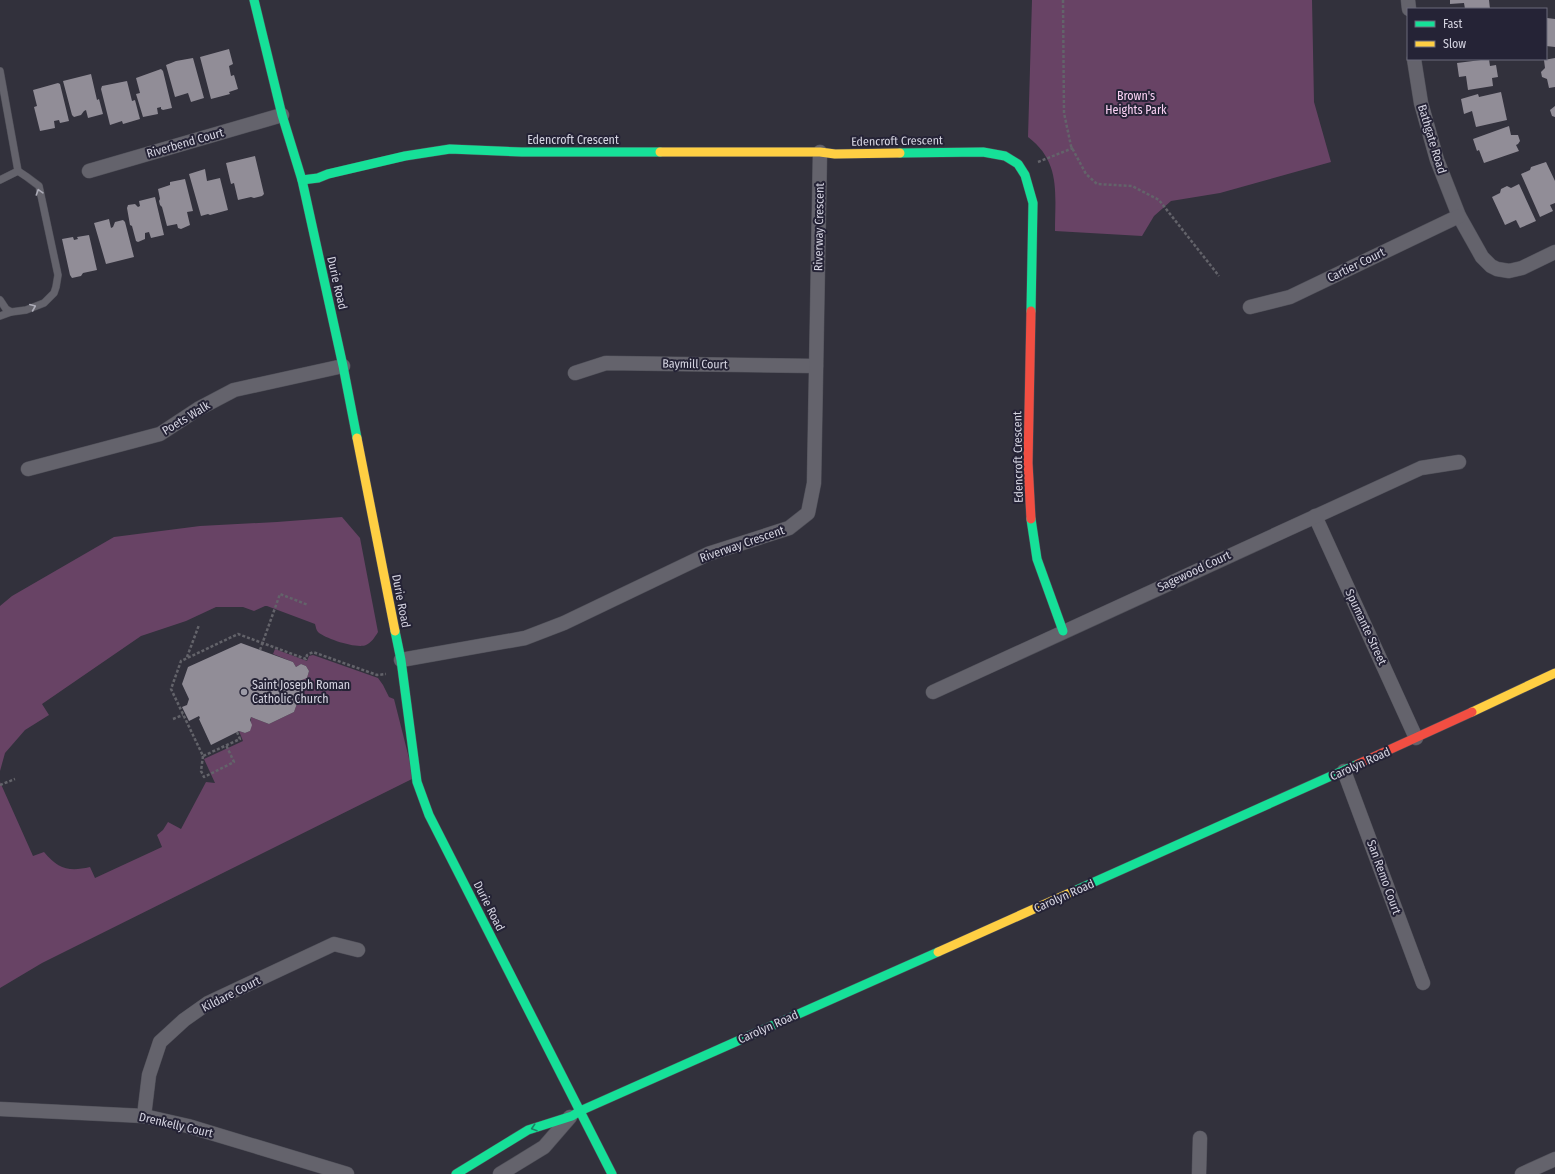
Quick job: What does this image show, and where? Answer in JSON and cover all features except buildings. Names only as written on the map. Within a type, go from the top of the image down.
[{"type":"street","name":"Durie Road","points":[[254,0],[282,116],[302,180],[343,366],[402,666],[417,782],[429,815],[576,1114],[612,1174]]},
{"type":"street","name":"Bathgate Road","points":[[1414,60],[1421,103],[1437,160],[1459,216],[1482,257],[1491,266],[1497,269],[1509,271],[1516,270],[1555,252]]},
{"type":"street","name":"Riverbend Court","points":[[89,171],[282,116]]},
{"type":"street","name":"Edencroft Crescent","points":[[302,180],[318,178],[328,174],[405,156],[450,149],[522,152],[820,152],[835,154],[982,152],[1006,156],[1022,168],[1028,182],[1033,202],[1028,463],[1031,516],[1037,559],[1063,631]]},
{"type":"street","name":"Riverway Crescent","points":[[402,666],[525,638],[564,624],[708,554],[790,528],[808,513],[814,483],[820,152]]},
{"type":"street","name":"Cartier Court","points":[[1250,307],[1290,297],[1459,216]]},
{"type":"street","name":"Baymill Court","points":[[575,373],[606,363],[816,366]]},
{"type":"street","name":"Poets Walk","points":[[28,469],[160,434],[198,409],[234,390],[343,366]]},
{"type":"street","name":"Sagewood Court","points":[[934,692],[1063,631],[1421,468],[1459,462]]},
{"type":"street","name":"Spumante Street","points":[[1315,516],[1416,738]]},
{"type":"street","name":"Carolyn Road","points":[[456,1174],[528,1130],[576,1114],[1344,771],[1555,673]]},
{"type":"street","name":"San Remo Court","points":[[1344,771],[1423,983]]},
{"type":"street","name":"Kildare Court","points":[[144,1116],[149,1075],[160,1042],[184,1020],[208,1003],[334,944],[358,950]]},
{"type":"street","name":"Drenkelly Court","points":[[0,1109],[144,1116],[188,1126],[347,1174]]},
{"type":"street","name":"Carolyn Road","points":[[500,1174],[544,1147],[576,1114]]},
{"type":"street","points":[[1199,1174],[1200,1138]]},
{"type":"street","points":[[1522,1174],[1555,1159]]},
{"type":"lane","points":[[0,71],[18,171],[38,186],[58,275],[54,293],[44,303],[26,310],[11,312],[0,316]]},
{"type":"lane","points":[[0,180],[18,171]]},
{"type":"lane","points":[[0,300],[6,309],[11,312]]},
{"type":"path","points":[[1063,0],[1064,113],[1073,148],[1086,174],[1097,184],[1132,186],[1159,200],[1219,276]]},
{"type":"path","points":[[1022,168],[1073,148]]},
{"type":"path","points":[[260,650],[280,594],[308,604]]},
{"type":"path","points":[[187,658],[199,625]]},
{"type":"path","points":[[226,745],[234,762],[204,776],[201,771],[203,756],[170,689],[180,661],[238,634],[306,659],[307,655],[313,652],[377,675],[402,666]]},
{"type":"path","points":[[173,720],[183,715]]},
{"type":"path","points":[[203,756],[240,739],[237,732]]},
{"type":"path","points":[[0,785],[15,780]]},
{"type":"green space","name":"Brown's Heights Park","points":[[1032,0],[1312,0],[1314,102],[1331,162],[1220,193],[1171,201],[1154,216],[1142,236],[1055,231],[1055,191],[1051,168],[1039,147],[1028,137]]},
{"type":"green space","points":[[342,517],[360,538],[378,632],[370,643],[362,646],[356,646],[334,640],[318,632],[315,624],[267,606],[254,611],[243,607],[216,607],[186,621],[141,636],[42,704],[49,715],[25,730],[5,753],[0,771],[0,606],[12,596],[114,537],[200,526]]},
{"type":"green space","points":[[275,649],[307,661],[309,656],[313,655],[378,678],[389,697],[394,699],[414,778],[42,963],[0,988],[0,782],[33,856],[44,852],[59,866],[64,868],[76,869],[90,867],[95,878],[162,847],[157,835],[163,830],[168,822],[181,829],[206,782],[215,783],[204,759],[243,741],[239,731],[245,733],[250,731],[251,717],[269,724],[294,712],[304,684],[302,680],[307,678],[309,671],[306,666],[301,664],[296,667],[293,662],[273,654]]},
{"type":"traffic: fast","points":[[254,0],[282,115],[302,180],[343,366],[357,438]]},
{"type":"traffic: fast","points":[[302,180],[318,178],[328,174],[405,156],[450,149],[522,152],[660,152]]},
{"type":"traffic: fast","points":[[900,153],[983,152],[1005,156],[1018,164],[1025,175],[1033,203],[1031,311]]},
{"type":"traffic: fast","points":[[1031,519],[1037,559],[1063,631]]},
{"type":"traffic: fast","points":[[395,631],[401,660],[417,782],[429,815],[612,1174]]},
{"type":"traffic: fast","points":[[1074,891],[1358,764]]},
{"type":"traffic: fast","points":[[456,1174],[528,1130],[572,1116],[580,1111],[938,952]]},
{"type":"traffic: slow","points":[[660,152],[820,152],[835,154],[900,153]]},
{"type":"traffic: slow","points":[[357,438],[395,631]]},
{"type":"traffic: slow","points":[[1472,712],[1555,673]]},
{"type":"traffic: slow","points":[[938,952],[1074,891]]},
{"type":"traffic: jam","points":[[1031,311],[1028,463],[1031,519]]},
{"type":"traffic: jam","points":[[1358,764],[1472,712]]},
{"type":"place","name":"Saint Joseph Roman Catholic Church","points":[[244,692]]}]
